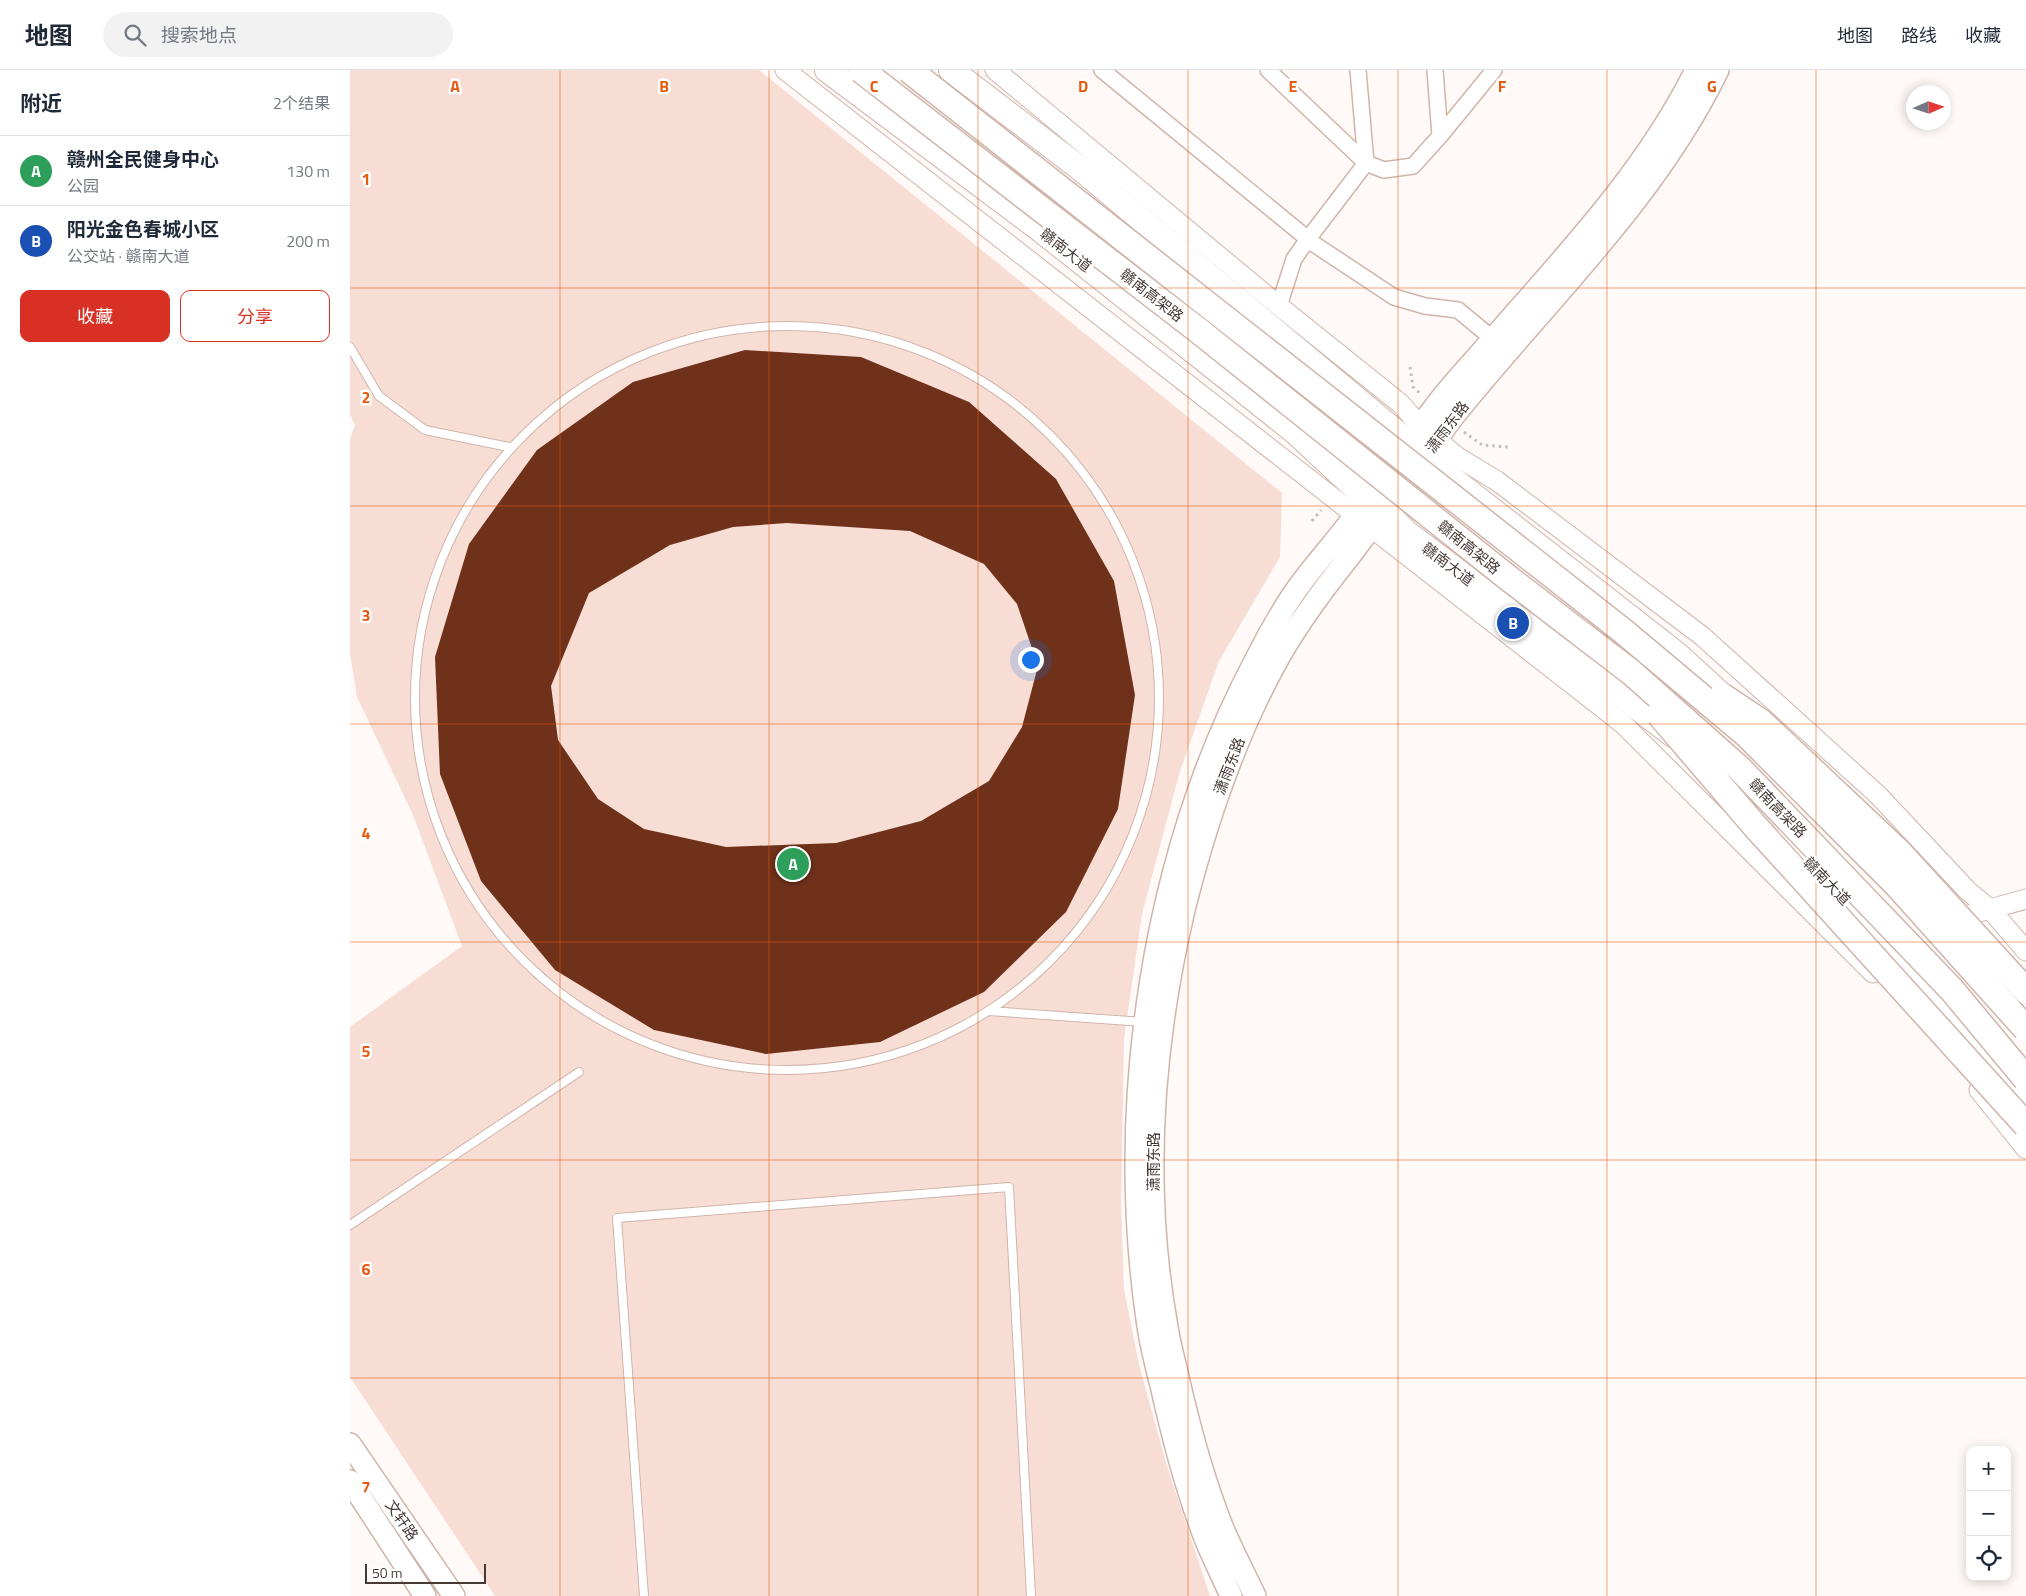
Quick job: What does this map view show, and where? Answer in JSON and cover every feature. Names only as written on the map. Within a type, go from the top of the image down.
[{"type":"highway","name":"赣南高架路","points":[[861,70],[1199,331],[1507,577],[1632,673],[1740,769],[1952,990],[2026,1079]]},
{"type":"highway","name":"赣南高架路","points":[[909,70],[1623,631],[1747,735],[1896,884],[2026,1028]]},
{"type":"highway","points":[[1623,631],[1761,722],[1898,851],[2026,991]]},
{"type":"highway","points":[[1607,653],[1754,825],[2026,1125]]},
{"type":"main road","name":"赣南大道","points":[[827,70],[1042,231],[1294,431],[1370,513],[1406,532],[1643,710],[1734,785],[1892,949],[2026,1104]]},
{"type":"main road","points":[[951,70],[1081,170],[1422,441],[1678,655],[1856,820],[1952,920],[2026,1004]]},
{"type":"main road","name":"潇雨东路","points":[[1422,441],[1435,406],[1570,251],[1634,171],[1686,91],[1696,70]]},
{"type":"main road","name":"潇雨东路","points":[[1255,1596],[1222,1525],[1190,1429],[1167,1328],[1157,1251],[1152,1176],[1154,1096],[1160,1042],[1175,950],[1196,860],[1230,760],[1251,712],[1284,649],[1370,513],[1422,441],[1507,351],[1584,263],[1640,195],[1680,138],[1718,70]]},
{"type":"main road","name":"潇雨东路","points":[[1231,1596],[1203,1534],[1171,1432],[1148,1329],[1140,1249],[1136,1172],[1138,1092],[1146,1022],[1156,949],[1178,856],[1194,805],[1233,705],[1257,657],[1296,590],[1370,513]]},
{"type":"main road","name":"文轩路","points":[[350,1444],[454,1596]]},
{"type":"main road","name":"文轩路","points":[[350,1481],[425,1596]]},
{"type":"street","points":[[785,70],[1370,513],[1393,545],[1623,724],[1870,970],[1982,1093],[2026,1149]]},
{"type":"street","points":[[995,70],[1400,404],[1422,441],[1459,458],[1497,480],[1702,636],[1878,795],[1968,891],[1991,910],[2026,952]]},
{"type":"street","points":[[1102,70],[1308,239],[1394,297],[1425,306],[1458,310],[1493,339]]},
{"type":"street","points":[[1268,70],[1366,163],[1384,170],[1413,166],[1494,70]]},
{"type":"street","points":[[1279,306],[1294,259],[1366,163],[1358,70]]},
{"type":"street","points":[[1435,70],[1440,136]]},
{"type":"street","points":[[1952,920],[2026,899]]},
{"type":"lane","points":[[786,323],[889,337],[984,379],[1063,446],[1122,532],[1154,631],[1159,735],[1135,836],[1083,927],[1010,1000],[988,1011],[918,1050],[838,1070],[756,1072],[684,1058],[675,1056],[599,1022],[532,973],[479,910],[440,836],[418,756],[414,673],[429,591],[461,514],[510,447],[589,380],[683,337],[786,323]]},
{"type":"lane","points":[[350,347],[379,396],[425,430],[510,447]]},
{"type":"lane","points":[[988,1011],[1146,1022]]},
{"type":"lane","points":[[350,1225],[579,1072]]},
{"type":"lane","points":[[644,1596],[617,1218],[1009,1187],[1030,1596]]},
{"type":"path","points":[[1410,367],[1413,387]]},
{"type":"path","points":[[1472,439],[1482,445],[1509,447]]},
{"type":"shaded area","points":[[350,70],[759,70],[1282,493],[1280,557],[1219,661],[1180,771],[1142,914],[1124,1039],[1121,1204],[1124,1289],[1139,1365],[1166,1463],[1210,1596],[495,1596],[350,1377],[350,1027],[462,946],[413,815],[357,697],[350,654],[350,439],[355,425],[350,415]]},
{"type":"building","points":[[745,350],[861,357],[969,402],[1056,479],[1114,581],[1135,695],[1118,809],[1066,912],[984,992],[880,1042],[766,1054],[654,1030],[555,970],[481,881],[440,774],[435,657],[469,544],[537,450],[633,382]],"holes":[[[787,523],[910,531],[984,564],[1017,604],[1038,666],[1022,727],[989,781],[921,821],[836,843],[726,847],[644,829],[598,799],[558,740],[551,686],[589,593],[670,545],[733,527]]]},
{"type":"place","name":"阳光金色春城小区","points":[[1513,623]]},
{"type":"place","name":"赣州全民健身中心","points":[[793,864]]}]
